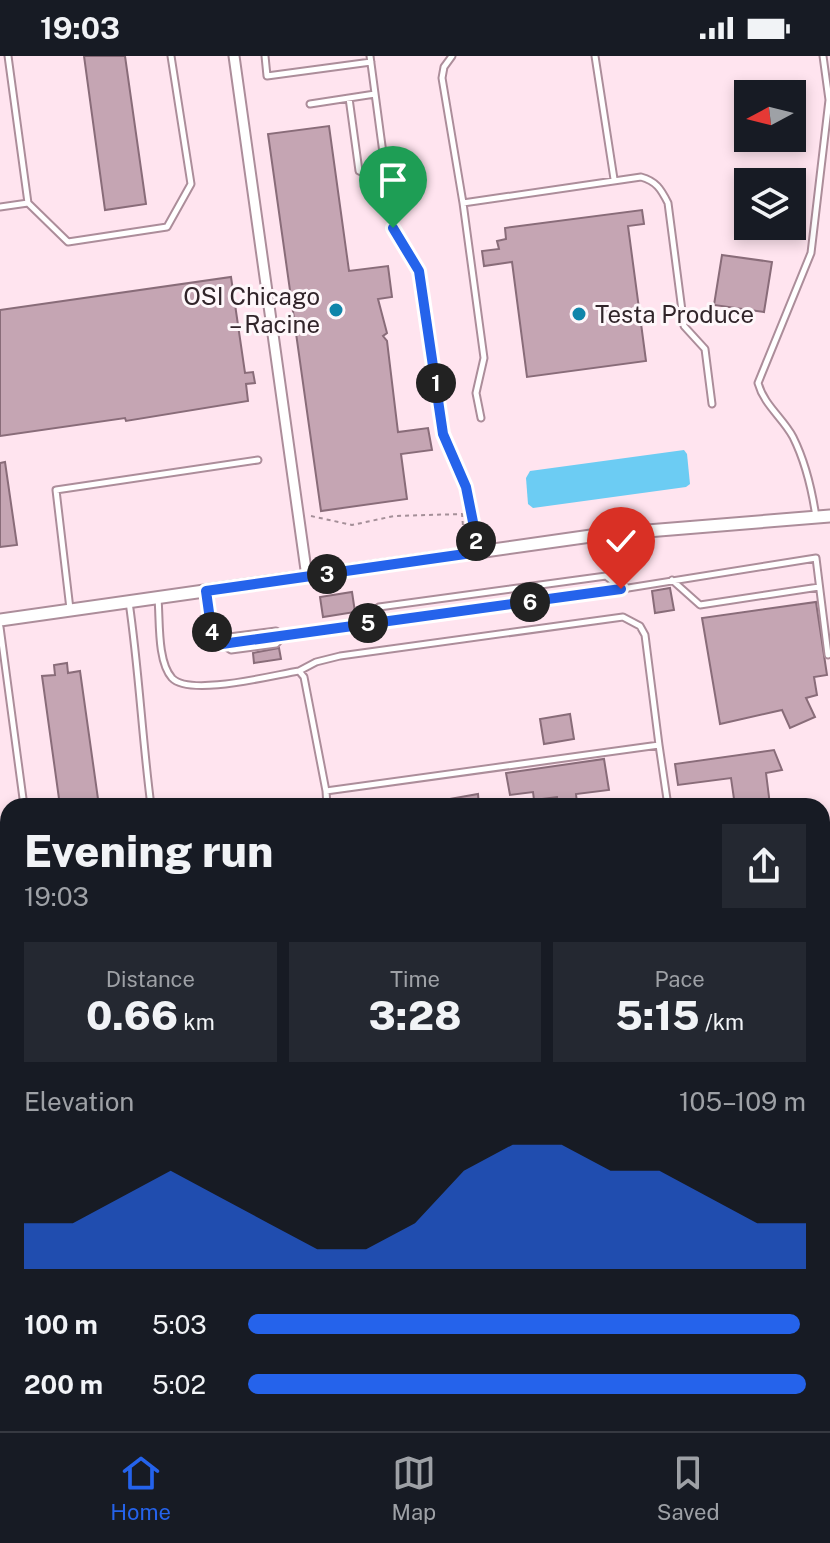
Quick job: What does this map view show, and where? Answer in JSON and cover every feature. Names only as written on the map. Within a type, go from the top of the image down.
[{"type":"street","points":[[234,56],[307,577]]},
{"type":"street","points":[[0,620],[598,535],[830,516]]},
{"type":"lane","points":[[8,56],[28,203],[68,242],[167,227],[191,184],[171,56]]},
{"type":"lane","points":[[265,56],[267,76],[371,59],[393,228],[419,271],[443,434],[466,487],[479,552]]},
{"type":"lane","points":[[452,56],[444,67],[442,78],[484,358],[476,393],[481,418]]},
{"type":"lane","points":[[595,56],[614,179]]},
{"type":"lane","points":[[817,518],[812,490],[792,436],[761,395],[758,383],[811,253],[829,100],[823,56]]},
{"type":"lane","points":[[310,104],[375,94]]},
{"type":"lane","points":[[349,98],[359,171],[387,184]]},
{"type":"lane","points":[[463,203],[614,179],[651,180],[662,189],[668,203],[684,326],[705,349],[712,404]]},
{"type":"lane","points":[[0,207],[28,203]]},
{"type":"lane","points":[[70,610],[56,490],[258,460]]},
{"type":"lane","points":[[206,591],[212,634],[231,650],[276,644],[283,636],[362,622],[378,624],[816,558],[828,655]]},
{"type":"lane","points":[[362,622],[379,607],[606,576],[622,589]]},
{"type":"lane","points":[[671,579],[700,605],[820,587]]},
{"type":"lane","points":[[158,598],[165,661],[170,676],[182,684],[217,684],[299,671],[316,662],[340,656],[623,617],[640,626],[645,635],[667,798]]},
{"type":"lane","points":[[129,602],[140,685],[137,703],[150,798]]},
{"type":"lane","points":[[0,627],[23,798]]},
{"type":"lane","points":[[222,644],[229,637],[276,631],[283,636]]},
{"type":"lane","points":[[299,671],[308,687],[326,798]]},
{"type":"lane","points":[[326,791],[659,745]]},
{"type":"path","points":[[311,516],[352,525],[394,516],[462,514],[464,539],[456,543]]},
{"type":"water","points":[[684,450],[690,484],[686,487],[533,508],[528,504],[526,478],[530,471]]},
{"type":"building","points":[[84,56],[125,56],[146,204],[105,210]]},
{"type":"building","name":"OSI Chicago – Racine","points":[[329,126],[349,271],[388,266],[392,297],[378,299],[387,333],[383,336],[387,341],[398,432],[428,428],[432,450],[401,454],[407,499],[321,511],[268,134]]},
{"type":"building","name":"Testa Produce","points":[[642,210],[644,224],[628,226],[646,361],[527,377],[512,262],[484,266],[482,251],[499,249],[497,241],[506,239],[505,228]]},
{"type":"building","points":[[722,255],[772,262],[764,312],[714,305]]},
{"type":"building","points":[[231,277],[245,373],[253,372],[255,383],[246,384],[248,401],[126,421],[125,418],[0,436],[0,310]]},
{"type":"building","points":[[5,462],[17,545],[0,547],[0,463]]},
{"type":"building","points":[[670,588],[674,610],[655,613],[652,591]]},
{"type":"building","points":[[352,592],[355,612],[323,617],[320,597]]},
{"type":"building","points":[[816,602],[827,675],[814,677],[817,695],[806,698],[815,717],[790,728],[782,710],[720,724],[702,618]]},
{"type":"building","points":[[279,648],[281,659],[254,663],[253,653]]},
{"type":"building","points":[[67,663],[68,673],[80,671],[98,798],[59,798],[42,676],[55,675],[54,665]]},
{"type":"building","points":[[570,714],[574,739],[544,744],[540,719]]},
{"type":"building","points":[[774,750],[782,770],[766,773],[769,798],[734,798],[731,778],[678,785],[675,764]]},
{"type":"building","points":[[604,759],[609,790],[576,794],[576,798],[534,798],[533,792],[510,795],[506,773]]},
{"type":"building","points":[[478,794],[478,798],[455,798]]},
{"type":"place","name":"OSI Chicago – Racine","points":[[336,310]]},
{"type":"place","name":"Testa Produce","points":[[579,314]]},
{"type":"route","points":[[393,228],[419,271],[443,434],[466,487],[479,552],[206,591],[212,634],[222,644],[362,622],[378,624],[621,589]]}]
